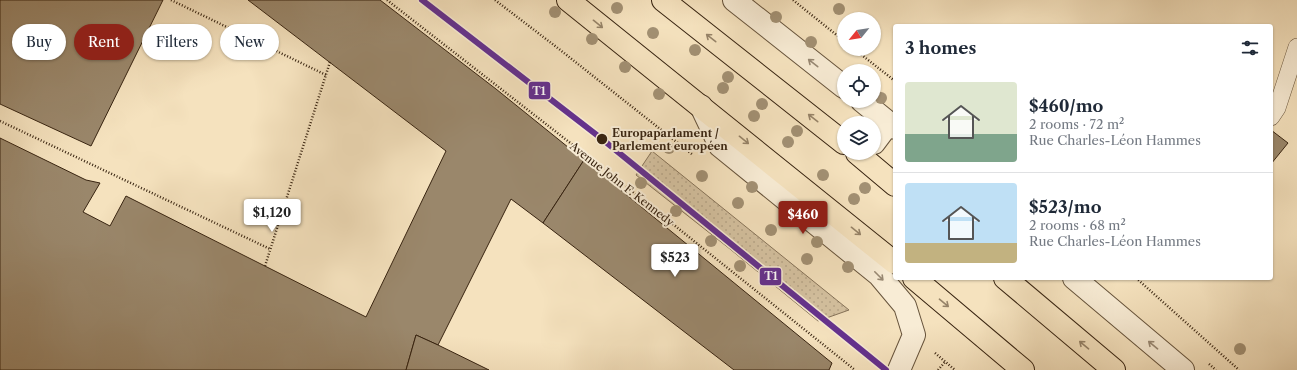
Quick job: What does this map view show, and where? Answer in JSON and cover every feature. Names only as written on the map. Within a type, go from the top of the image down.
[{"type":"main road","points":[[568,0],[893,260]]},
{"type":"main road","points":[[663,0],[837,137]]},
{"type":"main road","points":[[872,160],[893,183]]},
{"type":"main road","points":[[916,280],[1023,370]]},
{"type":"main road","points":[[1007,280],[1114,370]]},
{"type":"street","points":[[734,0],[837,81]]},
{"type":"street","points":[[701,106],[720,146],[879,275],[905,306],[914,335],[899,370]]},
{"type":"street","points":[[871,108],[892,125],[881,136]]},
{"type":"street","points":[[1076,280],[1183,370]]},
{"type":"lane","points":[[1273,114],[1277,108],[1297,47]]},
{"type":"path","points":[[171,0],[326,75]]},
{"type":"path","name":"Avenue John F. Kennedy","points":[[387,0],[608,173],[855,370]]},
{"type":"path","points":[[793,0],[837,35]]},
{"type":"path","points":[[863,56],[893,80]]},
{"type":"path","points":[[264,266],[330,62]]},
{"type":"path","points":[[0,121],[270,249]]},
{"type":"path","points":[[1138,280],[1239,370]]},
{"type":"path","points":[[938,370],[945,362]]},
{"type":"shaded area","points":[[652,151],[849,310],[818,321],[636,175]]},
{"type":"building","points":[[0,0],[163,0],[151,24],[142,24],[142,43],[134,59],[134,24],[74,24],[74,60],[133,60],[91,146],[0,104]]},
{"type":"building","points":[[248,0],[380,0],[496,89],[584,160],[543,223],[511,199],[438,345],[416,335],[406,370],[0,370],[0,138],[86,180],[100,183],[83,212],[110,226],[126,196],[366,317],[446,151]]},
{"type":"building","points":[[1273,132],[1288,143],[1273,162]]},
{"type":"building","points":[[584,160],[832,363],[829,370],[734,370],[543,223]]},
{"type":"building","points":[[416,335],[438,345],[489,370],[406,370]]},
{"type":"transit line","name":"T1","points":[[422,0],[602,139],[886,370]]},
{"type":"place","name":"Europaparlament / Parlement européen","points":[[602,139]]}]
